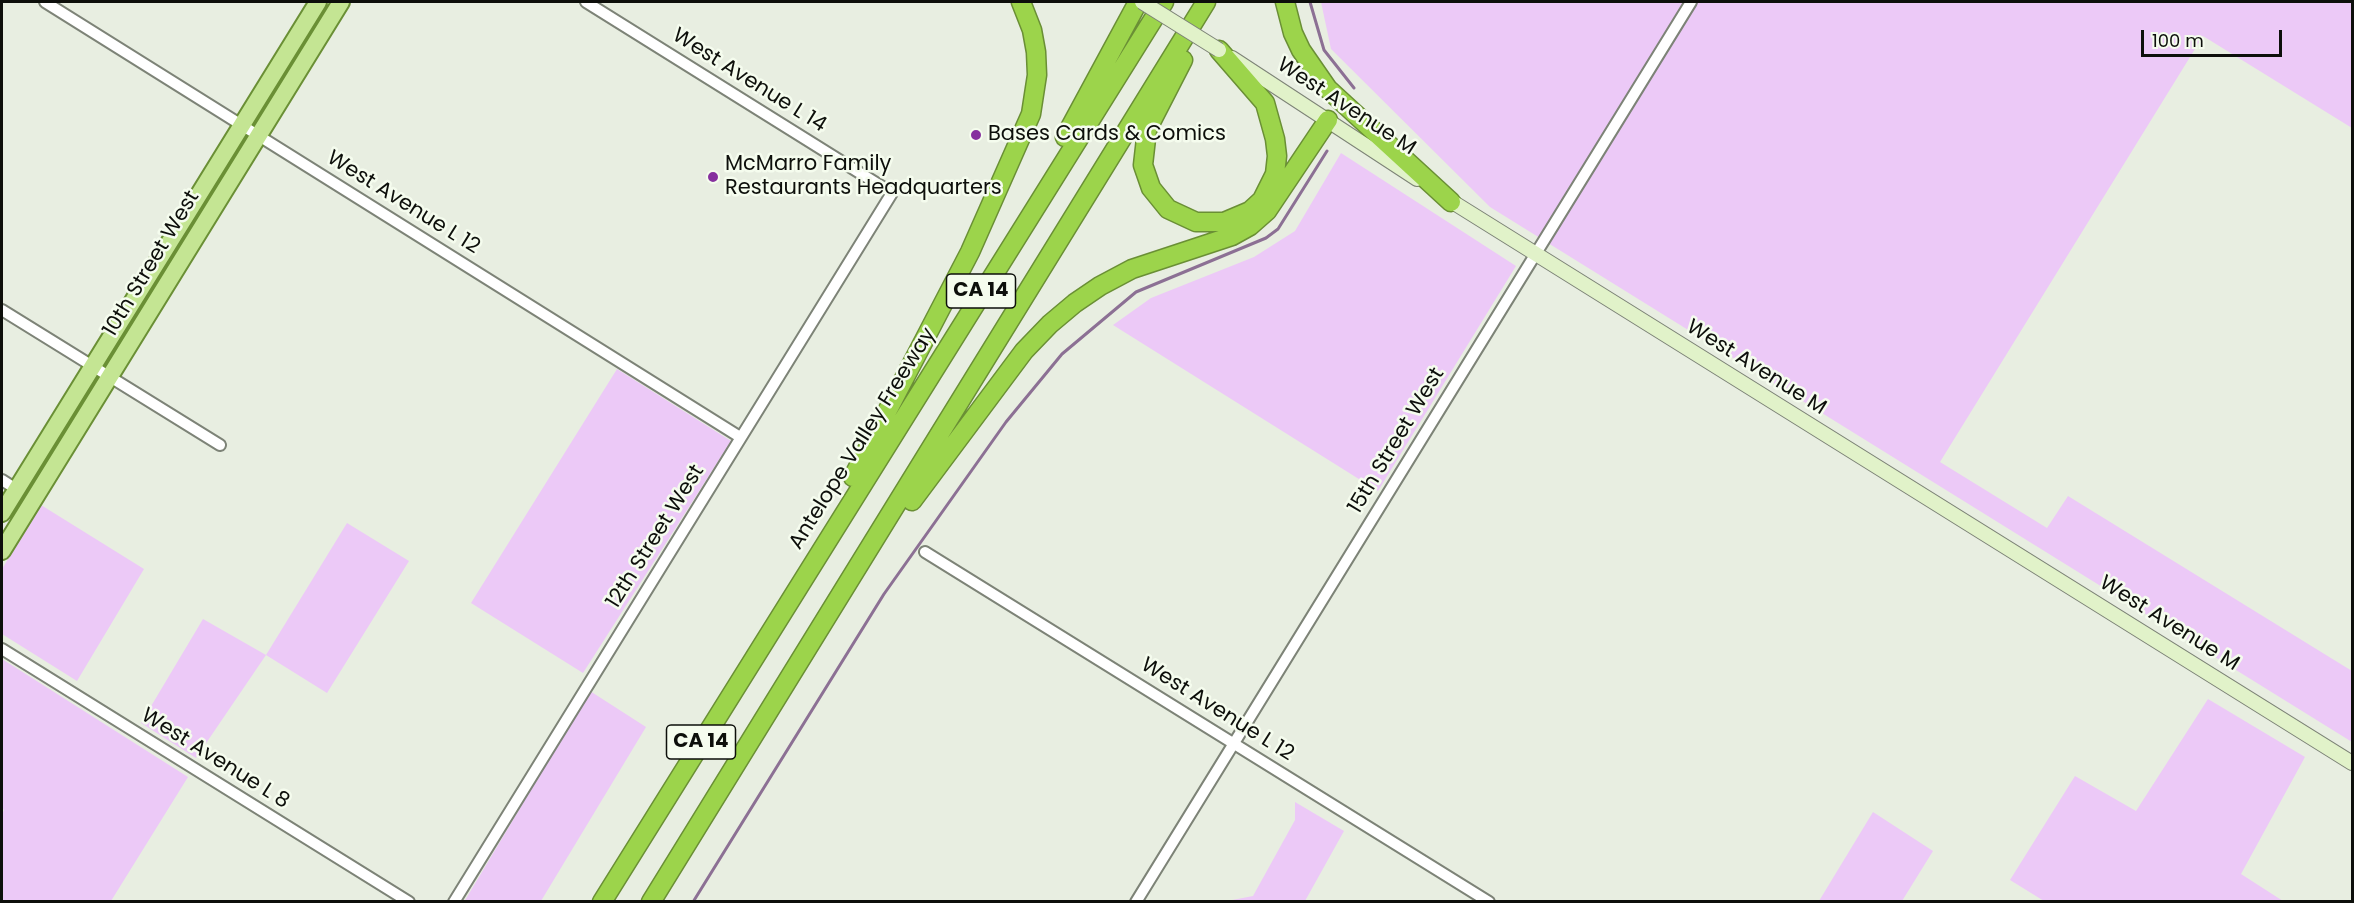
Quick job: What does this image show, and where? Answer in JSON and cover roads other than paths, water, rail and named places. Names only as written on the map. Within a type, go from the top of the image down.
[{"type":"highway","points":[[801,582],[914,356],[970,252],[1025,130],[1033,104],[1037,75],[1032,30],[1021,2]]},
{"type":"highway","points":[[997,267],[1140,2]]},
{"type":"highway","name":"Antelope Valley Freeway","points":[[602,902],[1164,2]]},
{"type":"highway","name":"CA 14","points":[[651,902],[1206,2]]},
{"type":"highway","points":[[1215,2],[1151,119],[1143,152],[1146,177],[1157,198],[1168,209],[1183,218],[1210,224],[1236,218],[1250,211],[1262,200],[1275,174],[1277,156],[1266,103],[1219,50]]},
{"type":"highway","points":[[1285,2],[1293,33],[1301,50],[1328,89],[1451,201]]},
{"type":"highway","points":[[880,532],[908,505],[1024,351],[1050,324],[1083,297],[1132,269],[1233,236],[1250,226],[1267,212],[1328,120]]},
{"type":"main road","name":"10th Street West","points":[[2,513],[242,125],[315,2]]},
{"type":"main road","name":"10th Street West","points":[[2,551],[341,2]]},
{"type":"main road","name":"West Avenue M","points":[[1140,2],[1219,50],[1535,255],[2352,763]]},
{"type":"main road","points":[[2,535],[20,504],[21,497],[16,489]]},
{"type":"street","name":"West Avenue L 12","points":[[45,2],[740,437]]},
{"type":"street","name":"West Avenue L 14","points":[[586,2],[892,193]]},
{"type":"street","name":"15th Street West","points":[[1136,902],[1691,2]]},
{"type":"street","name":"12th Street West","points":[[454,902],[892,193]]},
{"type":"street","points":[[2,309],[220,445]]},
{"type":"street","points":[[2,480],[16,489]]},
{"type":"street","name":"West Avenue L 12","points":[[925,552],[1489,902]]},
{"type":"street","name":"West Avenue L 8","points":[[2,649],[409,902]]},
{"type":"waterway","points":[[1310,2],[1324,50],[1354,88]]},
{"type":"waterway","points":[[693,902],[884,594],[1006,422],[1062,354],[1136,292],[1266,238],[1278,229],[1327,151]]},
{"type":"place","name":"Bases Cards & Comics","points":[[976,135]]},
{"type":"place","name":"McMarro Family Restaurants Headquarters","points":[[713,177]]}]
